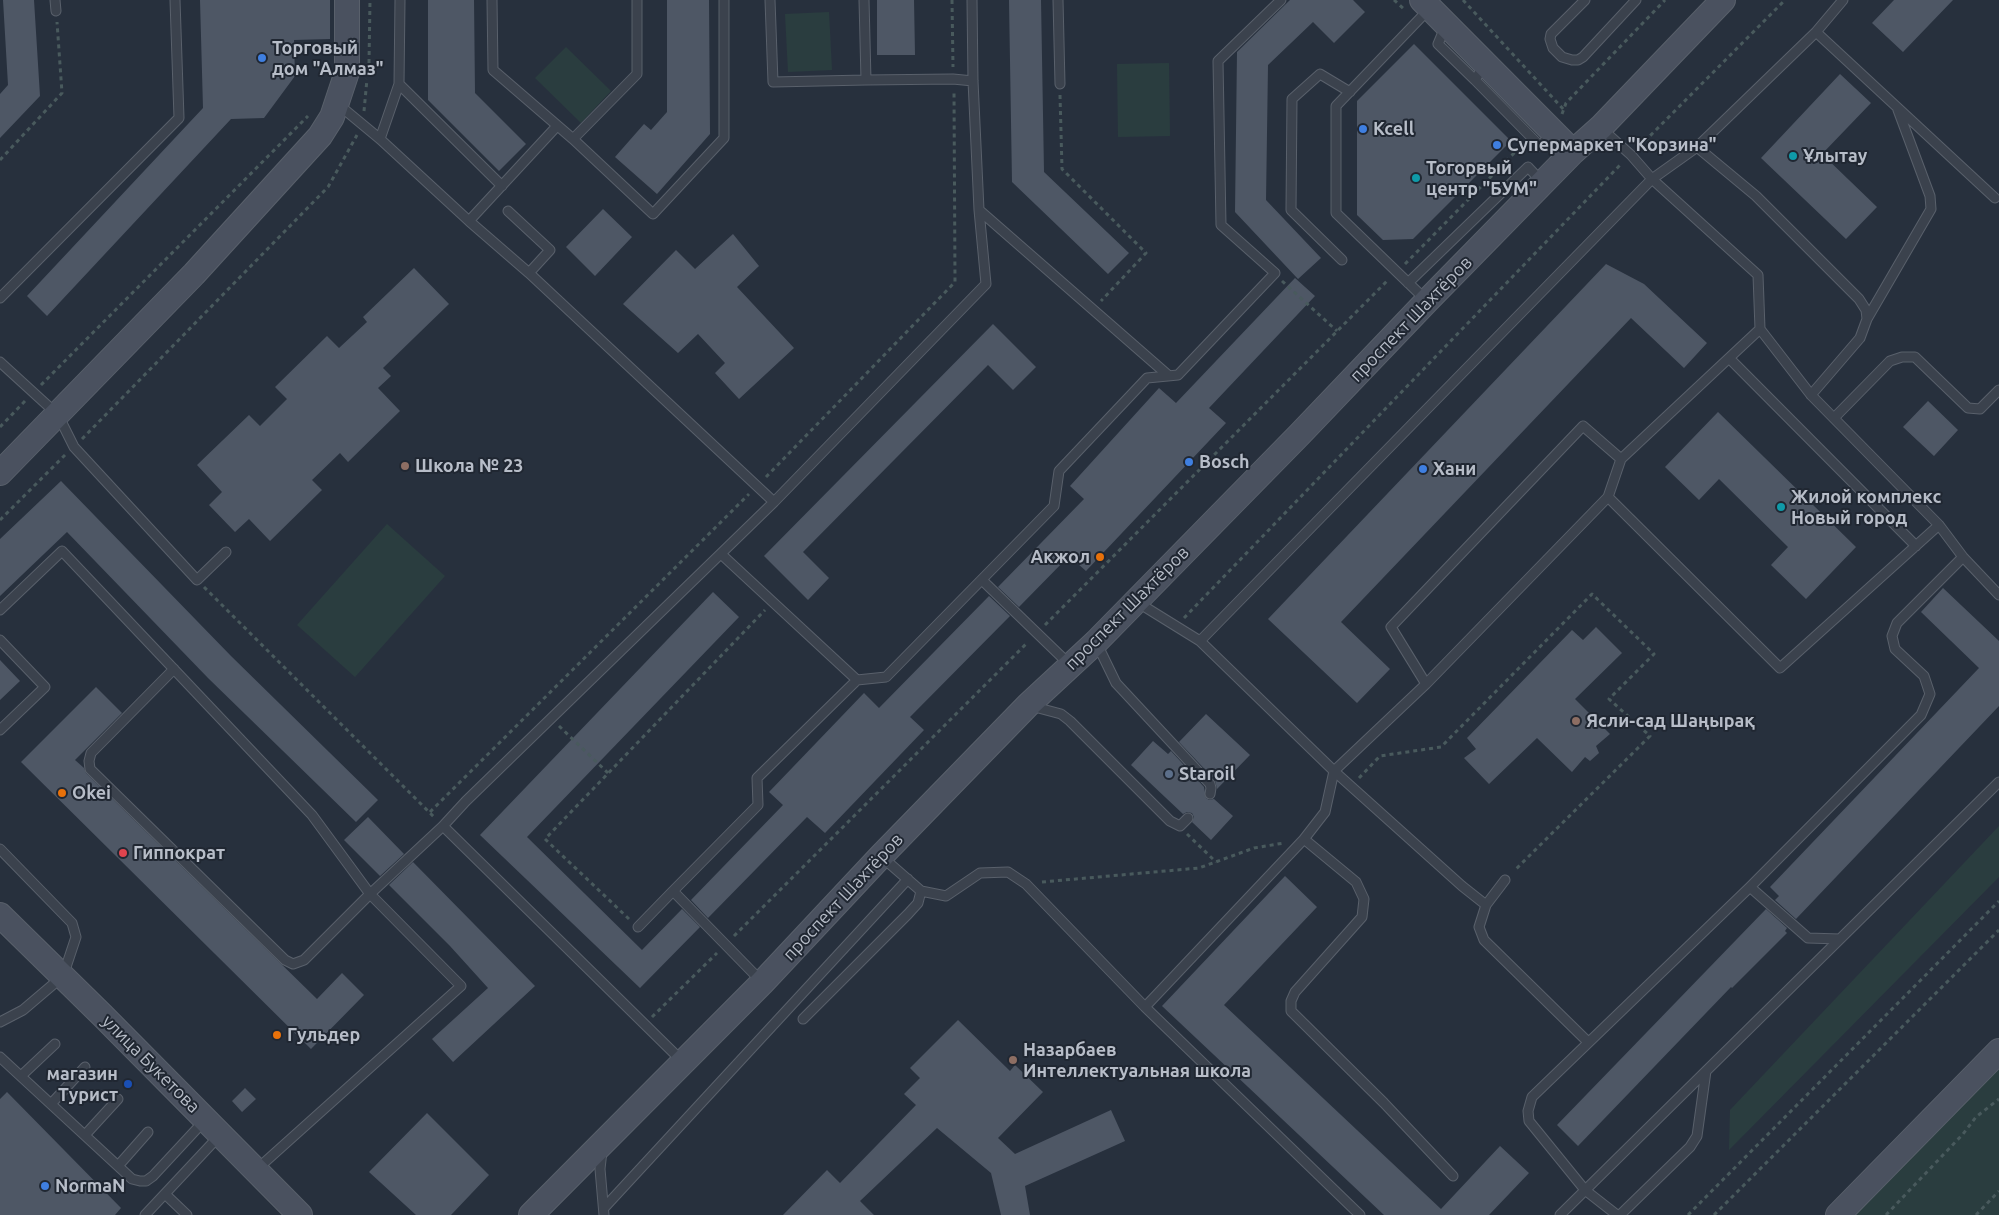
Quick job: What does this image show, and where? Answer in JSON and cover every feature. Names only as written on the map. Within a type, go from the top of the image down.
[{"type":"street","points":[[0,473],[194,274],[320,136],[332,117],[347,72],[347,0]]},
{"type":"street","name":"проспект Шахтёров","points":[[539,1212],[610,1135],[762,983],[881,856],[1028,705],[1096,642],[1723,0]]},
{"type":"street","points":[[1432,11],[1480,72],[1554,132],[1573,152]]},
{"type":"street","name":"улица Букетова","points":[[0,915],[300,1215]]},
{"type":"street","points":[[1838,1215],[1999,1051]]},
{"type":"lane","points":[[56,0],[56,12]]},
{"type":"lane","points":[[0,298],[179,118],[175,0]]},
{"type":"lane","points":[[380,139],[399,84],[400,0]]},
{"type":"lane","points":[[492,0],[493,70],[573,139],[653,214],[724,138],[724,0]]},
{"type":"lane","points":[[573,139],[637,74],[637,0]]},
{"type":"lane","points":[[770,0],[773,82],[954,79],[973,81]]},
{"type":"lane","points":[[864,0],[866,80]]},
{"type":"lane","points":[[174,668],[91,752],[90,769],[285,960],[293,964],[304,960],[774,502],[986,284],[979,210],[973,81],[972,0]]},
{"type":"lane","points":[[1058,0],[1060,84]]},
{"type":"lane","points":[[1585,0],[1551,34],[1550,39],[1553,48],[1562,57],[1572,60],[1578,60],[1583,57],[1636,0]]},
{"type":"lane","points":[[1200,641],[1652,179],[1696,147],[1816,32],[1844,0]]},
{"type":"lane","points":[[638,927],[758,805],[757,778],[857,680],[886,677],[1054,506],[1059,471],[1147,378],[1178,375],[1274,274],[1221,225],[1218,61],[1276,1]]},
{"type":"lane","points":[[1427,301],[1336,213],[1336,106],[1432,11]]},
{"type":"lane","points":[[1816,32],[1996,198]]},
{"type":"lane","points":[[1480,72],[1540,146],[1554,132]]},
{"type":"lane","points":[[1342,260],[1291,210],[1292,99],[1320,74],[1350,92]]},
{"type":"lane","points":[[399,84],[502,186]]},
{"type":"lane","points":[[337,104],[380,139],[529,273],[774,502]]},
{"type":"lane","points":[[1811,395],[1860,338],[1868,319],[1931,209],[1930,196],[1897,107]]},
{"type":"lane","points":[[469,221],[557,126]]},
{"type":"lane","points":[[1601,127],[1631,155],[1652,179],[1758,275],[1760,329],[1811,395],[1939,525],[1964,557],[1999,595]]},
{"type":"lane","points":[[1696,147],[1756,196],[1859,299],[1866,310],[1868,319]]},
{"type":"lane","points":[[1408,283],[1528,167],[1543,183]]},
{"type":"lane","points":[[979,210],[1169,376]]},
{"type":"lane","points":[[508,211],[550,250],[529,273]]},
{"type":"lane","points":[[1145,1007],[1304,839],[1325,812],[1334,770],[1426,684],[1608,497],[1621,459],[1760,329]]},
{"type":"lane","points":[[1834,418],[1890,362],[1902,357],[1915,357],[1968,408],[1980,409],[1999,390]]},
{"type":"lane","points":[[1729,358],[1916,546]]},
{"type":"lane","points":[[0,362],[58,415],[74,447],[197,580],[226,552]]},
{"type":"lane","points":[[1426,684],[1391,627],[1583,426],[1621,459]]},
{"type":"lane","points":[[1608,497],[1780,668],[1939,525]]},
{"type":"lane","points":[[0,610],[62,551],[312,815],[370,894],[461,986],[256,1170]]},
{"type":"lane","points":[[721,554],[857,680]]},
{"type":"lane","points":[[1706,1071],[1697,1136],[1690,1147],[1618,1215],[1585,1190],[1529,1121],[1528,1111],[1532,1097],[1750,887],[1921,715],[1930,694],[1924,676],[1895,649],[1892,636],[1897,622],[1964,557]]},
{"type":"lane","points":[[982,580],[1070,665]]},
{"type":"lane","points":[[1135,600],[1200,641],[1334,770],[1462,886],[1486,905]]},
{"type":"lane","points":[[0,640],[44,687],[0,730]]},
{"type":"lane","points":[[1096,642],[1116,683],[1210,784],[1210,794]]},
{"type":"lane","points":[[1028,705],[1061,714],[1070,720],[1170,821],[1180,826],[1188,818]]},
{"type":"lane","points":[[1560,1215],[1999,782]]},
{"type":"lane","points":[[443,826],[683,1062]]},
{"type":"lane","points":[[1304,839],[1356,882],[1364,899],[1362,917],[1294,992],[1291,1001],[1291,1011],[1384,1103],[1453,1176]]},
{"type":"lane","points":[[0,849],[72,923],[76,937],[63,976],[23,1010],[0,1022]]},
{"type":"lane","points":[[881,856],[921,890],[946,896],[980,873],[1008,872],[1026,884],[1145,1007],[1360,1215]]},
{"type":"lane","points":[[604,1211],[908,879]]},
{"type":"lane","points":[[1505,880],[1486,905],[1479,927],[1484,940],[1588,1042]]},
{"type":"lane","points":[[1750,887],[1808,938],[1840,939]]},
{"type":"lane","points":[[803,1019],[908,914],[918,903],[921,890]]},
{"type":"lane","points":[[673,891],[762,983]]},
{"type":"lane","points":[[21,1076],[55,1044]]},
{"type":"lane","points":[[0,1057],[132,1179],[146,1181],[213,1127]]},
{"type":"lane","points":[[51,1104],[85,1067]]},
{"type":"lane","points":[[85,1136],[118,1099]]},
{"type":"lane","points":[[145,1215],[165,1194],[213,1127]]},
{"type":"lane","points":[[118,1166],[148,1132]]},
{"type":"lane","points":[[604,1211],[600,1154],[610,1135]]},
{"type":"lane","points":[[165,1194],[187,1215]]},
{"type":"path","points":[[0,520],[328,187],[363,125],[370,54],[370,0]]},
{"type":"path","points":[[430,812],[757,486],[955,282],[952,0]]},
{"type":"path","points":[[1463,0],[1564,110]]},
{"type":"path","points":[[1554,132],[1566,103],[1666,0]]},
{"type":"path","points":[[1176,626],[1631,155],[1785,0]]},
{"type":"path","points":[[0,160],[62,93],[56,12]]},
{"type":"path","points":[[1060,84],[1062,169],[1146,253],[1094,309]]},
{"type":"path","points":[[72,354],[310,113]]},
{"type":"path","points":[[645,1024],[1531,136]]},
{"type":"path","points":[[1274,274],[1336,331]]},
{"type":"path","points":[[197,580],[443,826]]},
{"type":"path","points":[[1352,786],[1380,756],[1441,747],[1592,594],[1654,654],[1609,699],[1650,736],[1505,880]]},
{"type":"path","points":[[638,927],[545,839],[773,602]]},
{"type":"path","points":[[551,718],[608,774]]},
{"type":"path","points":[[1180,826],[1216,862]]},
{"type":"path","points":[[1026,884],[1198,868],[1254,848],[1304,839]]},
{"type":"path","points":[[1688,1215],[1999,902]]},
{"type":"path","points":[[1714,1215],[1999,930]]},
{"type":"path","points":[[1886,1215],[1963,1134],[1976,1116],[1999,1099]]},
{"type":"path","points":[[1976,1215],[1999,1191]]},
{"type":"shaded area","points":[[829,12],[832,70],[788,72],[785,14]]},
{"type":"shaded area","points":[[566,47],[611,91],[581,123],[535,78]]},
{"type":"shaded area","points":[[1169,63],[1170,136],[1118,137],[1117,64]]},
{"type":"shaded area","points":[[387,524],[445,576],[355,677],[297,625]]},
{"type":"shaded area","points":[[1999,826],[1999,877],[1729,1150],[1730,1110]]},
{"type":"shaded area","points":[[1999,1064],[1999,1215],[1848,1215]]},
{"type":"building","points":[[3,0],[34,0],[40,96],[0,138],[0,94],[8,85]]},
{"type":"building","points":[[200,0],[330,0],[330,39],[294,40],[295,76],[264,118],[231,119],[47,316],[27,296],[203,108]]},
{"type":"building","points":[[428,0],[474,0],[475,93],[526,144],[499,171],[428,100]]},
{"type":"building","points":[[667,0],[709,0],[710,134],[657,194],[615,157],[644,124],[651,130],[667,112]]},
{"type":"building","points":[[877,0],[914,0],[915,55],[877,55]]},
{"type":"building","points":[[1009,0],[1041,0],[1044,172],[1129,253],[1108,274],[1012,182]]},
{"type":"building","points":[[1290,0],[1353,0],[1365,12],[1334,43],[1313,22],[1268,65],[1266,200],[1321,258],[1298,279],[1235,212],[1237,52]]},
{"type":"building","points":[[1894,0],[1953,0],[1903,52],[1872,23]]},
{"type":"building","name":"Тогорвый центр \"БУМ\"","points":[[1414,44],[1511,141],[1413,239],[1383,240],[1357,215],[1357,101]]},
{"type":"building","name":"Ұлытау","points":[[1840,74],[1871,103],[1822,154],[1877,207],[1846,239],[1761,158]]},
{"type":"building","points":[[603,209],[632,237],[595,276],[566,247]]},
{"type":"building","points":[[733,234],[759,266],[737,287],[794,348],[739,399],[715,373],[725,363],[698,334],[678,353],[623,304],[676,250],[695,269]]},
{"type":"building","points":[[1606,264],[1644,284],[1707,343],[1684,368],[1631,318],[1341,622],[1390,669],[1357,703],[1268,619]]},
{"type":"building","points":[[414,268],[449,304],[383,368],[391,376],[378,388],[400,411],[348,462],[340,453],[312,480],[322,490],[270,541],[249,519],[235,532],[209,505],[222,492],[197,465],[249,415],[260,426],[287,399],[275,387],[327,336],[339,348],[367,322],[363,317]]},
{"type":"building","points":[[1295,278],[1315,296],[1209,408],[1226,423],[1086,571],[1069,556],[1019,607],[998,587],[1084,499],[1070,486],[1159,388],[1176,403]]},
{"type":"building","points":[[993,324],[1036,367],[1013,390],[988,365],[803,552],[829,578],[808,600],[764,556]]},
{"type":"building","points":[[1928,401],[1958,430],[1934,456],[1903,427]]},
{"type":"building","name":"Жилой комплекс Новый город","points":[[1718,412],[1856,547],[1806,599],[1771,565],[1788,547],[1719,479],[1699,500],[1665,467]]},
{"type":"building","points":[[61,481],[231,656],[378,800],[356,822],[208,678],[67,532],[0,596],[0,539]]},
{"type":"building","points":[[1943,588],[1999,641],[1999,706],[1796,919],[1775,900],[1779,896],[1770,887],[1979,668],[1921,612]]},
{"type":"building","points":[[713,592],[739,617],[527,837],[642,950],[682,909],[700,927],[640,988],[480,835]]},
{"type":"building","points":[[989,596],[1010,616],[910,717],[924,730],[825,833],[807,817],[708,918],[691,900],[783,805],[769,792],[864,693],[879,708]]},
{"type":"building","points":[[1596,627],[1622,653],[1575,699],[1610,734],[1596,746],[1599,753],[1590,761],[1585,757],[1572,772],[1537,738],[1489,784],[1464,758],[1476,749],[1467,738],[1572,630],[1583,640]]},
{"type":"building","points":[[0,660],[20,681],[0,700]]},
{"type":"building","points":[[96,687],[122,713],[75,760],[84,768],[86,773],[317,999],[342,973],[364,995],[311,1049],[21,762]]},
{"type":"building","points":[[1206,714],[1250,755],[1217,789],[1215,780],[1179,742]]},
{"type":"building","points":[[1153,741],[1168,754],[1171,751],[1204,787],[1206,798],[1209,800],[1214,799],[1233,816],[1211,840],[1192,822],[1194,817],[1192,813],[1187,812],[1183,814],[1131,765]]},
{"type":"building","points":[[368,817],[404,854],[380,876],[344,840]]},
{"type":"building","points":[[413,862],[535,986],[453,1062],[432,1039],[488,988],[450,946],[389,885]]},
{"type":"building","points":[[1285,876],[1317,907],[1224,1005],[1441,1209],[1500,1146],[1529,1173],[1489,1215],[1384,1215],[1162,1006]]},
{"type":"building","points":[[1766,909],[1787,928],[1785,931],[1787,933],[1731,987],[1578,1146],[1557,1125]]},
{"type":"building","points":[[958,1020],[1010,1071],[1015,1065],[1043,1092],[998,1138],[1015,1154],[1111,1110],[1125,1141],[1025,1186],[1030,1215],[1001,1215],[991,1173],[937,1128],[860,1201],[874,1215],[783,1215],[827,1170],[840,1183],[916,1105],[904,1094],[920,1078],[910,1068]]},
{"type":"building","points":[[245,1088],[256,1099],[242,1112],[232,1101]]},
{"type":"building","points":[[7,1092],[121,1208],[115,1215],[0,1215],[0,1099]]},
{"type":"building","points":[[427,1113],[489,1175],[451,1215],[416,1215],[369,1172]]},
{"type":"place","name":"Торговый дом \"Алмаз\"","points":[[262,58]]},
{"type":"place","name":"Kcell","points":[[1363,129]]},
{"type":"place","name":"Супермаркет \"Корзина\"","points":[[1497,145]]},
{"type":"place","name":"Ұлытау","points":[[1793,156]]},
{"type":"place","name":"Тогорвый центр \"БУМ\"","points":[[1416,178]]},
{"type":"place","name":"Bosch","points":[[1189,462]]},
{"type":"place","name":"Школа № 23","points":[[405,466]]},
{"type":"place","name":"Хани","points":[[1423,469]]},
{"type":"place","name":"Жилой комплекс Новый город","points":[[1781,507]]},
{"type":"place","name":"Акжол","points":[[1100,557]]},
{"type":"place","name":"Ясли-сад Шаңырақ","points":[[1576,721]]},
{"type":"place","name":"Staroil","points":[[1169,774]]},
{"type":"place","name":"Okei","points":[[62,793]]},
{"type":"place","name":"Гиппократ","points":[[123,853]]},
{"type":"place","name":"Гульдер","points":[[277,1035]]},
{"type":"place","name":"Назарбаев Интеллектуальная школа","points":[[1013,1060]]},
{"type":"place","name":"магазин Турист","points":[[128,1084]]},
{"type":"place","name":"NormaN","points":[[45,1186]]}]
